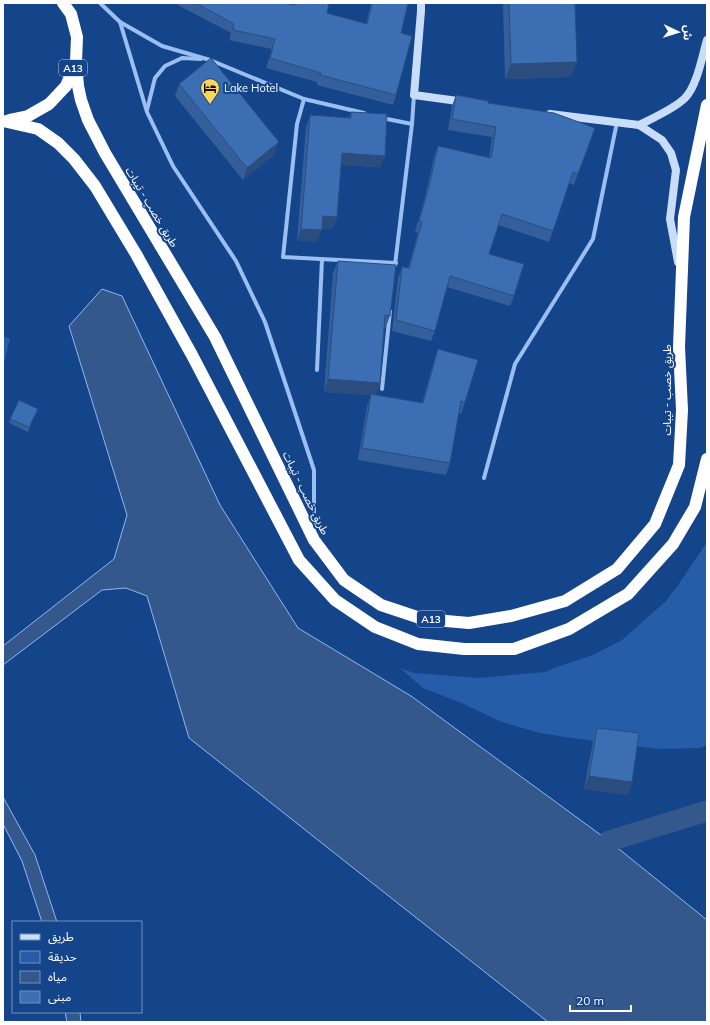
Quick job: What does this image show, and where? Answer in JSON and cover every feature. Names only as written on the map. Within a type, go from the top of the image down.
[{"type":"highway","name":"A13","points":[[3,121],[28,116],[49,104],[66,86],[76,62],[77,37],[71,14],[63,3]]},
{"type":"highway","name":"طريق خصب - تيبات","points":[[76,62],[78,86],[88,120],[105,153],[215,337],[314,540],[344,580],[381,604],[423,619],[468,623],[511,616],[564,601],[617,569],[655,524],[679,465],[682,410],[679,347],[684,217],[707,105]]},
{"type":"highway","name":"A13","points":[[3,121],[38,129],[58,143],[74,159],[95,186],[136,254],[192,356],[299,560],[335,600],[375,627],[418,644],[464,649],[514,649],[569,629],[628,594],[673,544],[695,507],[707,459]]},
{"type":"street","points":[[100,3],[120,22],[162,46],[210,60],[304,99],[365,114]]},
{"type":"street","points":[[395,270],[412,124],[421,11],[420,3]]},
{"type":"street","points":[[120,22],[147,112],[173,166],[236,261],[265,322],[314,470],[314,540]]},
{"type":"street","points":[[639,125],[670,109],[685,98],[694,84],[707,40]]},
{"type":"street","points":[[147,112],[155,78],[165,66],[182,58],[210,60]]},
{"type":"street","points":[[414,95],[476,104]]},
{"type":"street","points":[[304,99],[297,124],[283,256],[396,263]]},
{"type":"street","points":[[539,112],[639,125],[662,140],[671,153],[676,170],[670,219],[682,280]]},
{"type":"street","points":[[381,117],[412,124]]},
{"type":"street","points":[[484,478],[515,364],[593,239],[617,122]]},
{"type":"street","points":[[316,370],[322,259]]},
{"type":"street","points":[[382,389],[390,310]]},
{"type":"green space","points":[[3,336],[10,339],[3,367]]},
{"type":"green space","points":[[707,542],[707,745],[700,748],[658,749],[540,733],[499,721],[464,704],[423,688],[400,668],[414,673],[479,678],[545,672],[593,655],[622,640],[665,602]]},
{"type":"water","points":[[102,289],[122,296],[220,505],[298,628],[411,696],[609,841],[707,920],[707,1022],[548,1022],[189,738],[147,596],[126,588],[102,590],[3,665],[3,646],[114,559],[127,515],[69,326]]},
{"type":"water","points":[[3,797],[35,855],[57,921],[42,921],[22,861],[3,824]]},
{"type":"water","points":[[65,1013],[80,1013],[81,1022],[67,1022]]},
{"type":"building","points":[[196,3],[285,3],[295,5],[295,3],[329,3],[327,13],[367,24],[372,3],[408,3],[401,33],[412,36],[396,95],[320,75],[321,73],[270,58],[275,39],[233,30],[234,24]]},
{"type":"building","points":[[509,3],[575,3],[577,62],[511,64]]},
{"type":"building","points":[[211,58],[279,142],[247,168],[179,84]]},
{"type":"building","points":[[456,95],[488,101],[488,103],[554,113],[595,128],[578,174],[573,172],[553,231],[502,214],[489,254],[524,264],[514,296],[450,276],[435,331],[396,320],[402,267],[409,268],[422,222],[419,221],[438,146],[491,158],[496,127],[452,119]]},
{"type":"building","points":[[351,112],[387,114],[385,156],[342,153],[337,217],[323,216],[322,230],[301,229],[310,115],[351,118]]},
{"type":"building","points":[[338,261],[396,265],[390,316],[385,315],[380,383],[328,379]]},
{"type":"building","points":[[438,349],[478,360],[465,402],[461,401],[450,463],[362,448],[371,394],[423,403]]},
{"type":"building","points":[[19,400],[38,409],[29,427],[10,419]]},
{"type":"building","points":[[597,728],[639,733],[632,782],[589,776]]},
{"type":"waterway","points":[[609,841],[707,811]]},
{"type":"place","name":"Lake Hotel","points":[[210,105]]}]
